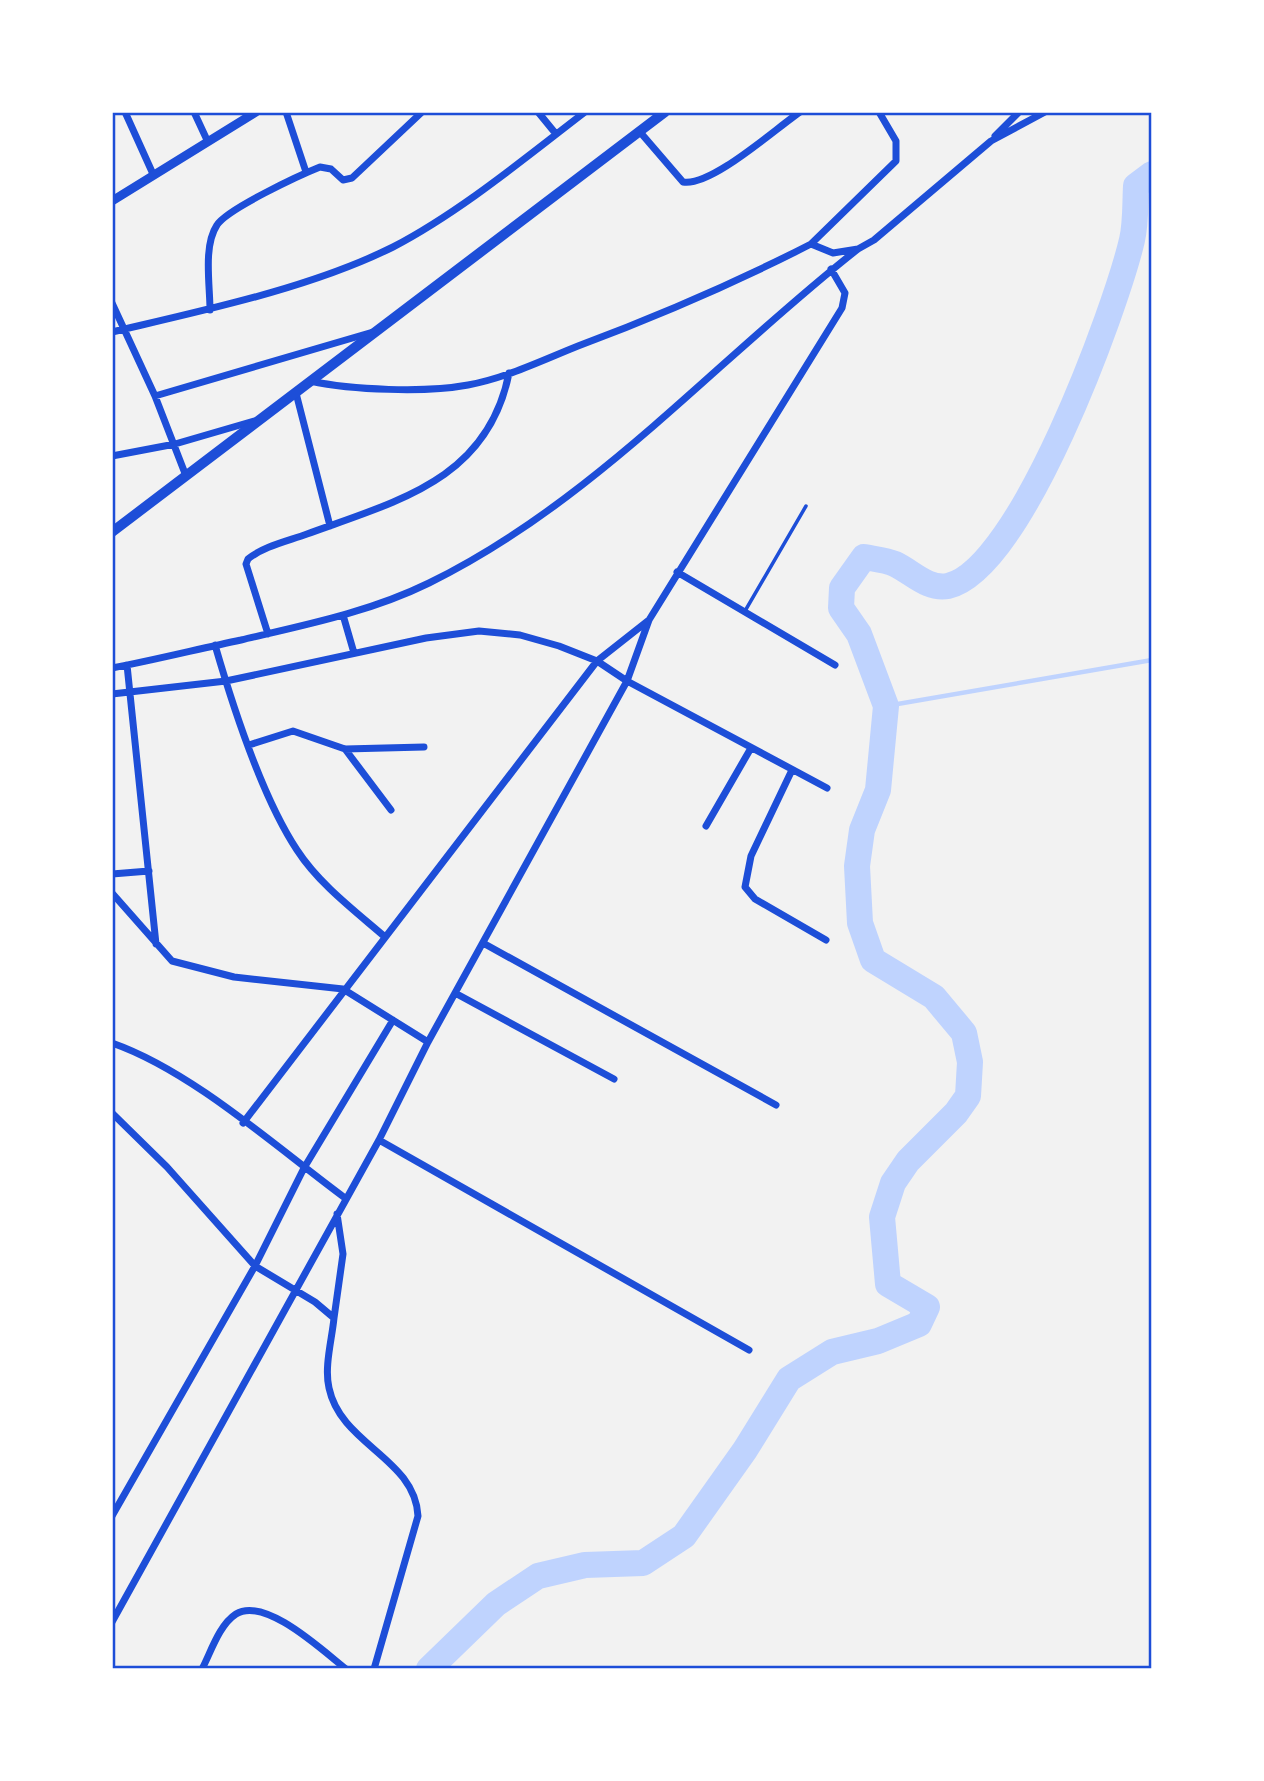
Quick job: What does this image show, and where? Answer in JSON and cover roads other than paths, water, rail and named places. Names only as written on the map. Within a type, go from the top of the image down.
[{"type":"main road","points":[[112,532],[665,112]]},
{"type":"street","points":[[125,112],[153,174]]},
{"type":"street","points":[[194,112],[207,140]]},
{"type":"street","points":[[112,201],[256,112]]},
{"type":"street","points":[[286,112],[306,172]]},
{"type":"street","points":[[210,310],[211,242],[217,224],[231,212],[306,172],[327,167],[343,180],[352,178],[422,112]]},
{"type":"street","points":[[538,112],[556,134]]},
{"type":"street","points":[[112,332],[210,310],[315,276],[391,247],[429,226],[585,112]]},
{"type":"street","points":[[640,132],[683,182],[690,183],[712,175],[800,112]]},
{"type":"street","points":[[310,381],[338,387],[438,388],[468,385],[509,373],[733,284],[811,244],[897,161],[896,141],[878,112]]},
{"type":"street","points":[[112,668],[343,615],[427,584],[482,555],[561,503],[644,436],[744,342],[831,269],[890,228],[991,141],[1019,112]]},
{"type":"street","points":[[991,141],[1045,112]]},
{"type":"street","points":[[811,244],[833,253],[858,249]]},
{"type":"street","points":[[112,1622],[379,1140],[428,1041],[627,681],[649,620],[842,308],[845,293],[831,269]]},
{"type":"street","points":[[112,303],[155,396],[186,476]]},
{"type":"street","points":[[155,396],[379,330]]},
{"type":"street","points":[[268,634],[246,564],[248,559],[384,506],[445,475],[467,457],[499,414],[509,373]]},
{"type":"street","points":[[296,393],[330,526]]},
{"type":"street","points":[[112,456],[175,444],[265,418]]},
{"type":"street","points":[[677,572],[835,665]]},
{"type":"street","points":[[343,615],[354,653]]},
{"type":"street","points":[[243,1123],[343,989],[597,661],[649,620]]},
{"type":"street","points":[[112,694],[226,681],[354,653],[479,631],[520,635],[597,661],[627,681],[827,788]]},
{"type":"street","points":[[215,645],[249,745],[297,850],[314,871],[385,937]]},
{"type":"street","points":[[127,665],[132,692],[156,945]]},
{"type":"street","points":[[249,745],[293,731],[345,749],[424,747]]},
{"type":"street","points":[[706,826],[751,748]]},
{"type":"street","points":[[345,749],[391,810]]},
{"type":"street","points":[[792,770],[751,856],[745,887],[755,899],[826,940]]},
{"type":"street","points":[[112,874],[149,871]]},
{"type":"street","points":[[112,893],[173,961],[234,977],[343,989],[428,1041]]},
{"type":"street","points":[[484,943],[776,1105]]},
{"type":"street","points":[[455,993],[614,1079]]},
{"type":"street","points":[[113,1512],[255,1266],[303,1168],[393,1020]]},
{"type":"street","points":[[112,1043],[137,1052],[185,1079],[345,1198]]},
{"type":"street","points":[[112,1113],[167,1167],[255,1266],[315,1302],[334,1318]]},
{"type":"street","points":[[379,1140],[749,1350]]},
{"type":"street","points":[[337,1213],[343,1254],[334,1318],[329,1388],[343,1418],[409,1482],[417,1499],[418,1516],[373,1669]]},
{"type":"street","points":[[202,1669],[225,1624],[246,1610],[260,1610],[275,1616],[346,1669]]},
{"type":"lane","points":[[744,613],[806,506]]},
{"type":"waterway","points":[[429,1669],[496,1604],[538,1576],[585,1565],[643,1563],[684,1536],[745,1450],[789,1379],[832,1352],[878,1341],[919,1324],[927,1307],[888,1284],[882,1217],[893,1183],[908,1161],[956,1113],[968,1096],[970,1062],[964,1033],[934,997],[873,960],[860,923],[857,866],[862,830],[878,790],[886,706],[859,634],[841,608],[842,588],[864,557],[895,564],[920,580],[934,585],[948,586],[976,569],[1005,535],[1034,487],[1086,375],[1107,320],[1132,240],[1136,186],[1152,174]]},
{"type":"waterway","points":[[886,706],[1152,660]]}]
